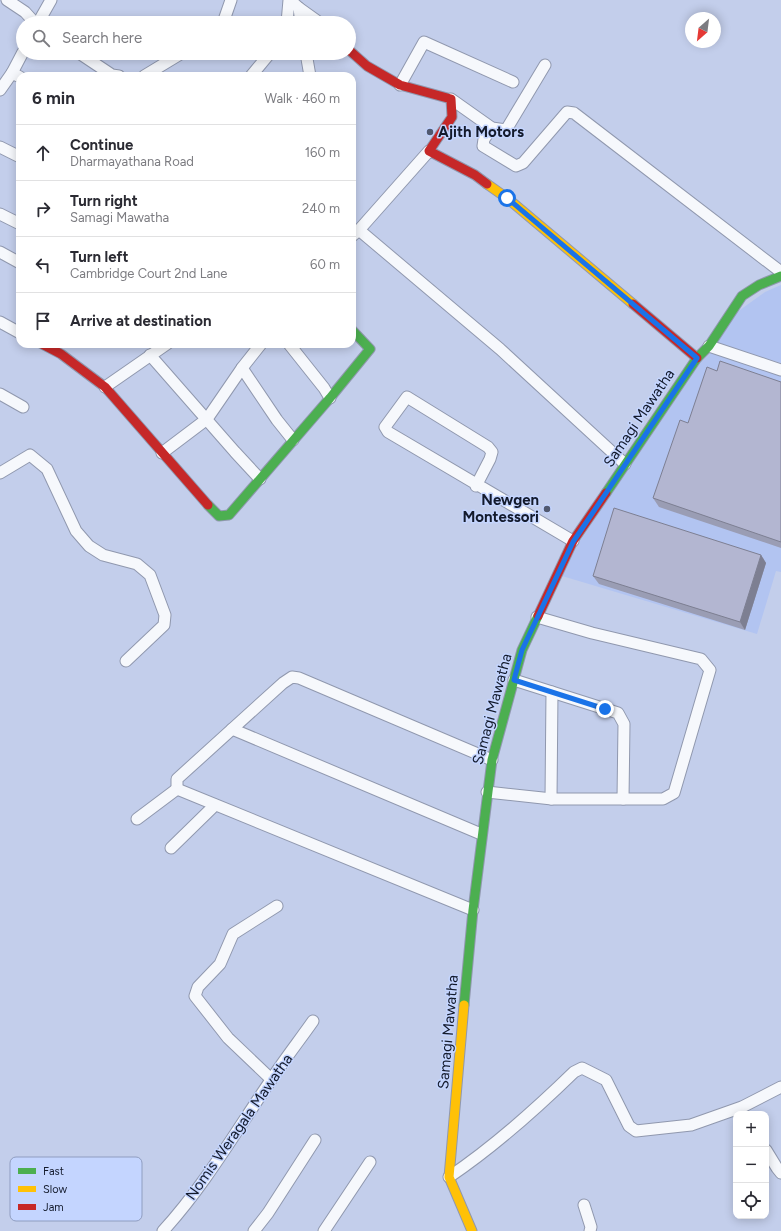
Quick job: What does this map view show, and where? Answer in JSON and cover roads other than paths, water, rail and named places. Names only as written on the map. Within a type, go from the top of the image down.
[{"type":"street","points":[[7,0],[25,12],[28,16]]},
{"type":"street","points":[[42,16],[51,0]]},
{"type":"street","points":[[225,16],[231,0]]},
{"type":"street","points":[[289,0],[310,16]]},
{"type":"street","points":[[288,16],[289,0]]},
{"type":"street","points":[[299,8],[300,16]]},
{"type":"street","points":[[400,85],[424,42],[513,82]]},
{"type":"street","points":[[356,56],[367,66],[400,85],[451,99],[492,128],[506,130],[544,65]]},
{"type":"street","points":[[17,72],[21,60]]},
{"type":"street","points":[[89,60],[107,72]]},
{"type":"street","points":[[151,72],[170,60]]},
{"type":"street","points":[[257,72],[265,60]]},
{"type":"street","points":[[307,60],[309,72]]},
{"type":"street","points":[[0,90],[16,75]]},
{"type":"street","points":[[356,232],[429,151],[452,117],[451,99]]},
{"type":"street","points":[[492,128],[484,139],[484,146],[516,166],[523,162],[567,112],[574,113],[781,272]]},
{"type":"street","points":[[0,147],[16,155]]},
{"type":"street","points":[[429,151],[475,175],[507,198],[697,358]]},
{"type":"street","points":[[0,214],[16,222]]},
{"type":"street","points":[[356,234],[500,348],[626,464]]},
{"type":"street","points":[[0,252],[16,261]]},
{"type":"street","name":"Samagi Mawatha","points":[[472,1231],[450,1177],[481,834],[492,760],[522,650],[573,542],[697,358],[709,346],[742,296],[758,285],[781,276]]},
{"type":"street","points":[[0,322],[16,331]]},
{"type":"street","points":[[50,348],[61,354],[104,387],[211,509],[219,516],[229,515],[330,398],[370,349],[356,334]]},
{"type":"street","points":[[709,346],[781,370]]},
{"type":"street","points":[[104,387],[161,348]]},
{"type":"street","points":[[162,453],[207,419],[242,368],[258,348]]},
{"type":"street","points":[[292,348],[324,388],[330,398]]},
{"type":"street","points":[[150,355],[260,479]]},
{"type":"street","points":[[242,368],[277,420],[293,440]]},
{"type":"street","points":[[0,394],[23,406]]},
{"type":"street","points":[[476,486],[490,460],[492,452],[488,447],[407,397],[385,427],[388,432],[476,486],[573,542]]},
{"type":"street","points":[[0,473],[30,455],[46,469],[76,531],[89,546],[103,556],[137,564],[150,574],[165,615],[164,625],[126,661]]},
{"type":"street","points":[[487,792],[551,799],[663,799],[674,793],[710,670],[701,659],[592,633],[537,617]]},
{"type":"street","points":[[177,789],[177,779],[283,683],[292,677],[299,678],[492,760]]},
{"type":"street","points":[[514,680],[618,713],[624,724],[623,799]]},
{"type":"street","points":[[551,799],[552,692]]},
{"type":"street","points":[[232,729],[481,834]]},
{"type":"street","points":[[177,789],[473,910]]},
{"type":"street","points":[[137,819],[177,789]]},
{"type":"street","points":[[171,848],[215,805]]},
{"type":"street","points":[[271,1080],[228,1038],[195,996],[198,987],[220,964],[232,934],[277,906]]},
{"type":"street","name":"Nomis Weragala Mawatha","points":[[164,1231],[212,1170],[271,1080],[313,1021]]},
{"type":"street","points":[[450,1177],[476,1159],[537,1108],[574,1072],[582,1068],[606,1080],[629,1126],[636,1131],[691,1125],[744,1110],[781,1087]]},
{"type":"street","points":[[254,1231],[268,1213],[315,1140]]},
{"type":"street","points":[[769,1155],[776,1168],[781,1173]]},
{"type":"street","points":[[324,1231],[370,1162]]},
{"type":"street","points":[[584,1205],[592,1227],[590,1231]]},
{"type":"place","name":"Ajith Motors","points":[[430,132]]},
{"type":"place","name":"Newgen Montessori","points":[[547,509]]}]
